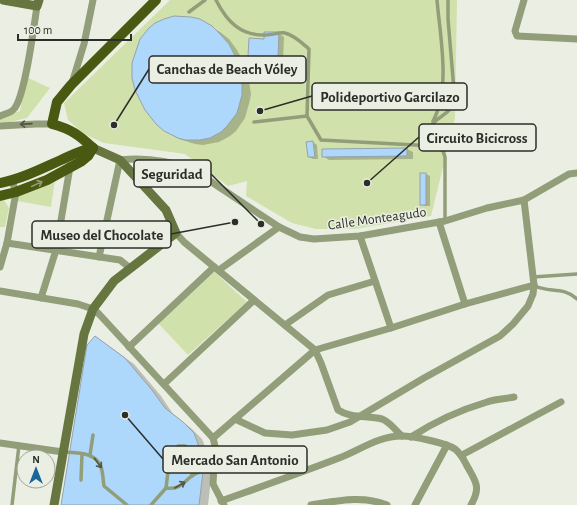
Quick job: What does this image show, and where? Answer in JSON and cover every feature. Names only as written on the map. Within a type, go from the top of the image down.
[{"type":"main road","points":[[93,148],[79,135],[66,128],[52,124],[57,102],[71,85],[156,0]]},
{"type":"main road","points":[[0,184],[12,181],[64,159],[81,150],[93,148]]},
{"type":"main road","points":[[0,196],[37,185],[82,161],[88,156],[93,148]]},
{"type":"street","points":[[0,116],[13,111],[18,104],[23,88],[38,3],[3,0]]},
{"type":"street","points":[[71,85],[84,44],[93,0]]},
{"type":"street","points":[[524,0],[515,30],[517,36],[577,40]]},
{"type":"street","points":[[0,126],[52,124]]},
{"type":"street","points":[[93,148],[120,160],[166,210],[176,233],[184,242],[315,350],[338,410],[349,416],[382,419],[402,436]]},
{"type":"street","name":"Calle Monteagudo","points":[[120,160],[136,158],[178,164],[192,169],[279,227],[300,237],[314,239],[360,236],[442,221],[487,208],[524,200],[569,174],[577,173]]},
{"type":"street","points":[[40,298],[56,250],[70,167],[64,159]]},
{"type":"street","points":[[99,257],[120,160]]},
{"type":"street","points":[[0,267],[7,244],[16,192],[12,181]]},
{"type":"street","points":[[235,419],[265,433],[292,435],[326,430],[350,422],[424,378],[500,336],[513,324],[528,306],[532,294],[533,281],[524,200]]},
{"type":"street","points":[[442,221],[465,304]]},
{"type":"street","points":[[129,347],[217,269],[279,227]]},
{"type":"street","points":[[54,505],[84,334],[93,309],[114,281],[176,233]]},
{"type":"street","points":[[360,236],[390,328]]},
{"type":"street","points":[[7,244],[120,260],[130,268]]},
{"type":"street","points":[[285,325],[328,295],[375,281]]},
{"type":"street","points":[[213,438],[315,350],[390,328],[533,281]]},
{"type":"street","points":[[0,291],[78,304],[93,309],[213,438],[215,446],[213,484],[222,503],[337,459],[369,443],[402,436],[447,445],[454,448],[462,456],[477,486],[477,493],[471,505]]},
{"type":"street","points":[[164,384],[254,300]]},
{"type":"street","points":[[411,437],[444,419],[487,402],[514,397]]},
{"type":"street","points":[[462,456],[561,402]]},
{"type":"street","points":[[0,442],[63,452]]},
{"type":"street","points":[[415,505],[447,445]]},
{"type":"street","points":[[311,505],[358,499],[377,501],[387,505]]},
{"type":"lane","points":[[189,12],[205,0]]},
{"type":"lane","points":[[216,0],[230,23],[249,34],[265,35],[285,33],[299,40],[309,49],[307,116],[321,140],[434,146]]},
{"type":"lane","points":[[437,0],[444,79],[438,113],[429,128],[428,135],[429,141],[443,151],[446,157],[442,221]]},
{"type":"lane","points":[[433,122],[449,112],[455,102],[448,19],[448,0]]},
{"type":"lane","points":[[254,122],[307,116]]},
{"type":"lane","points":[[533,281],[577,274]]},
{"type":"lane","points":[[533,281],[542,289],[561,290],[572,294],[577,299]]},
{"type":"lane","points":[[90,455],[93,435]]},
{"type":"lane","points":[[12,505],[19,445]]},
{"type":"lane","points":[[151,505],[166,488],[170,455],[178,446],[185,446],[190,451],[192,476]]},
{"type":"lane","points":[[63,452],[90,455],[101,466],[104,486],[127,505]]},
{"type":"lane","points":[[81,480],[82,454]]},
{"type":"lane","points":[[166,488],[173,489],[184,484],[192,476],[199,472],[213,472]]},
{"type":"green space","points":[[170,0],[457,0],[455,118],[431,216],[355,229],[316,229],[292,223],[246,196],[247,181],[228,186],[185,154],[104,143],[84,134],[68,120],[64,103]]},
{"type":"green space","points":[[26,77],[50,88],[27,118],[5,123],[0,122],[0,118],[20,111]]},
{"type":"green space","points":[[55,180],[51,207],[17,201],[17,194]]},
{"type":"green space","points":[[0,199],[4,200],[9,208],[5,227],[0,227]]},
{"type":"green space","points":[[211,269],[247,302],[188,355],[157,322]]},
{"type":"building","points":[[174,16],[200,19],[212,26],[229,44],[240,69],[242,79],[242,95],[237,113],[221,132],[210,138],[185,140],[164,131],[156,124],[145,110],[135,90],[132,78],[132,63],[140,39],[155,23]]},
{"type":"building","points":[[264,32],[279,32],[278,57],[248,56],[249,38],[264,39]]},
{"type":"building","points":[[313,141],[315,157],[308,157],[306,142]]},
{"type":"building","points":[[407,148],[407,156],[322,157],[322,149]]},
{"type":"building","points":[[420,173],[426,173],[426,205],[420,205]]},
{"type":"building","points":[[95,336],[125,358],[165,408],[194,433],[198,444],[203,472],[199,505],[61,505],[87,345]]},
{"type":"place","name":"Polideportivo Garcilazo","points":[[260,111]]},
{"type":"place","name":"Canchas de Beach Vóley","points":[[114,125]]},
{"type":"place","name":"Circuito Bicicross","points":[[367,183]]},
{"type":"place","name":"Museo del Chocolate","points":[[235,222]]},
{"type":"place","name":"Seguridad","points":[[261,224]]},
{"type":"place","name":"Mercado San Antonio","points":[[125,415]]}]
